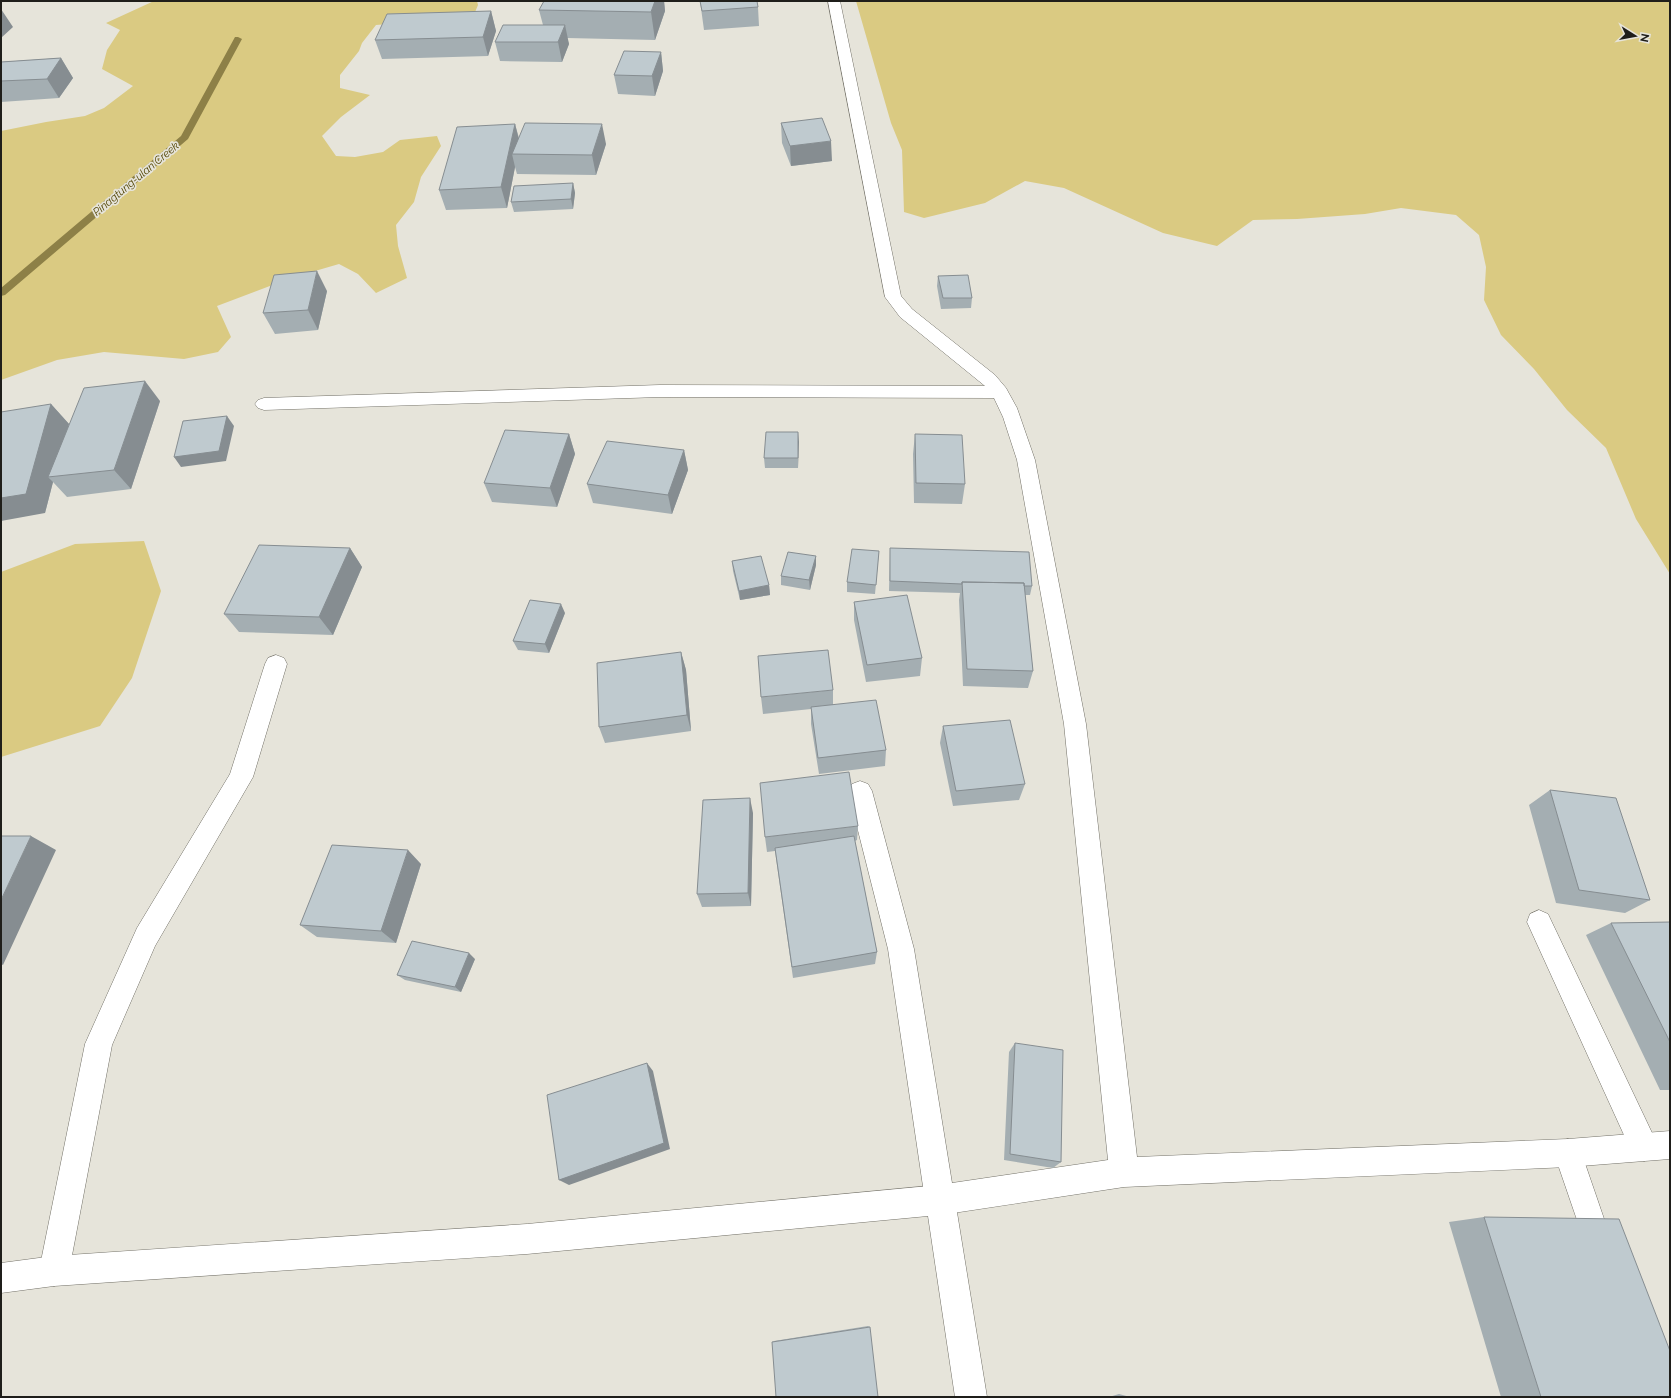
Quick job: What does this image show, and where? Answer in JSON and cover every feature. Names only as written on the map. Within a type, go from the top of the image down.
[{"type":"street","points":[[834,1],[893,297],[906,313],[989,379],[1000,392],[1014,419],[1026,460],[1074,724],[1124,1172]]},
{"type":"street","points":[[264,404],[660,391],[1000,392]]},
{"type":"street","points":[[54,1271],[99,1044],[146,937],[241,776],[276,664]]},
{"type":"street","points":[[860,791],[901,949],[971,1397]]},
{"type":"street","points":[[1,1278],[54,1271],[527,1239],[940,1200],[1124,1172],[1568,1153],[1657,1146]]},
{"type":"lane","points":[[1539,922],[1657,1146]]},
{"type":"lane","points":[[1568,1153],[1608,1271]]},
{"type":"shaded area","points":[[154,1],[477,1],[478,5],[473,17],[376,25],[362,43],[359,51],[340,75],[340,88],[370,95],[341,117],[322,136],[336,156],[355,157],[383,152],[400,140],[437,136],[441,146],[421,177],[414,202],[396,225],[398,246],[407,278],[376,293],[358,274],[339,264],[291,278],[217,306],[231,337],[218,352],[184,359],[104,352],[57,360],[1,380],[1,131],[85,116],[104,108],[133,86],[102,69],[107,50],[120,30],[106,23]]},
{"type":"shaded area","points":[[856,1],[1670,1],[1670,574],[1636,519],[1606,448],[1567,410],[1534,369],[1501,335],[1484,300],[1486,267],[1479,235],[1456,215],[1401,208],[1365,214],[1297,219],[1253,220],[1217,246],[1163,233],[1064,188],[1025,181],[985,203],[924,218],[904,212],[902,150],[891,123]]},
{"type":"shaded area","points":[[144,541],[161,591],[132,678],[100,726],[1,757],[1,572],[75,544]]},
{"type":"building","points":[[544,1],[655,1],[651,12],[539,10]]},
{"type":"building","points":[[700,1],[757,1],[758,7],[702,11]]},
{"type":"building","points":[[491,11],[483,37],[375,40],[387,14]]},
{"type":"building","points":[[503,25],[565,25],[558,42],[495,42]]},
{"type":"building","points":[[624,51],[661,52],[652,76],[614,75]]},
{"type":"building","points":[[61,58],[47,79],[1,81],[1,62]]},
{"type":"building","points":[[822,118],[831,141],[790,146],[781,123]]},
{"type":"building","points":[[525,123],[602,124],[592,155],[512,154]]},
{"type":"building","points":[[515,124],[501,187],[439,190],[457,127]]},
{"type":"building","points":[[573,183],[571,199],[511,202],[514,186]]},
{"type":"building","points":[[317,271],[308,310],[263,313],[274,275]]},
{"type":"building","points":[[968,275],[972,298],[943,298],[938,276]]},
{"type":"building","points":[[145,381],[114,470],[48,477],[84,388]]},
{"type":"building","points":[[51,404],[26,494],[1,498],[1,412]]},
{"type":"building","points":[[227,416],[219,451],[174,457],[183,421]]},
{"type":"building","points":[[505,430],[569,434],[550,488],[484,483]]},
{"type":"building","points":[[766,432],[798,432],[798,458],[764,458]]},
{"type":"building","points":[[915,434],[962,435],[965,484],[916,483]]},
{"type":"building","points":[[607,441],[684,450],[668,495],[587,484]]},
{"type":"building","points":[[259,545],[350,548],[319,617],[224,614]]},
{"type":"building","points":[[890,548],[1029,552],[1032,586],[1024,586],[1024,583],[962,582],[962,584],[890,581]]},
{"type":"building","points":[[852,549],[879,551],[876,585],[847,582]]},
{"type":"building","points":[[788,552],[816,556],[809,580],[781,576]]},
{"type":"building","points":[[761,556],[769,585],[739,591],[732,561]]},
{"type":"building","points":[[962,582],[1024,583],[1033,671],[967,669]]},
{"type":"building","points":[[907,595],[922,658],[867,665],[854,602]]},
{"type":"building","points":[[530,600],[561,604],[545,644],[513,641]]},
{"type":"building","points":[[828,650],[833,690],[761,697],[758,656]]},
{"type":"building","points":[[681,652],[687,715],[599,727],[597,663]]},
{"type":"building","points":[[876,700],[886,750],[818,758],[811,707]]},
{"type":"building","points":[[1010,720],[1025,784],[956,791],[943,726]]},
{"type":"building","points":[[849,772],[858,826],[765,837],[760,783]]},
{"type":"building","points":[[1550,790],[1616,798],[1650,900],[1579,890]]},
{"type":"building","points":[[750,798],[748,893],[697,894],[703,800]]},
{"type":"building","points":[[1,836],[31,836],[1,900]]},
{"type":"building","points":[[854,836],[877,952],[792,967],[775,848]]},
{"type":"building","points":[[332,845],[408,850],[381,931],[300,925]]},
{"type":"building","points":[[1670,922],[1670,1042],[1611,923]]},
{"type":"building","points":[[412,941],[469,953],[455,987],[397,975]]},
{"type":"building","points":[[1015,1043],[1063,1050],[1061,1162],[1010,1154]]},
{"type":"building","points":[[647,1063],[664,1143],[559,1180],[547,1095]]},
{"type":"building","points":[[1484,1217],[1619,1219],[1670,1351],[1670,1397],[1541,1397]]},
{"type":"building","points":[[870,1327],[878,1397],[776,1397],[772,1342]]},
{"type":"waterway","name":"Pinagtung-ulan Creek","points":[[1,293],[185,137],[238,39]]}]
